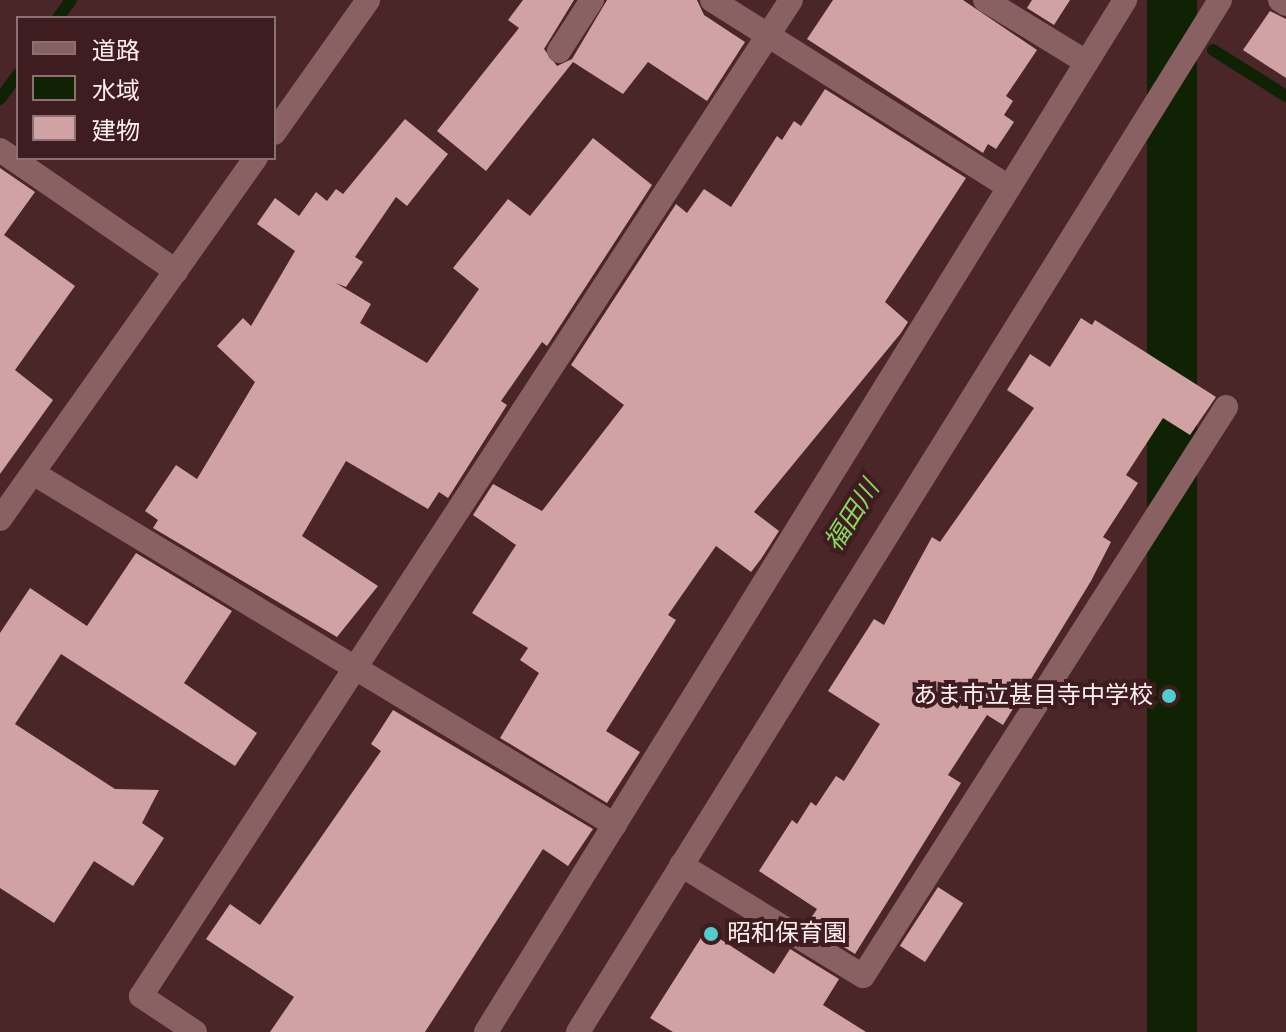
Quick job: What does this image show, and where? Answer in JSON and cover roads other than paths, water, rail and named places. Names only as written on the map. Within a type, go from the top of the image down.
[{"type":"street","points":[[276,130],[368,0]]},
{"type":"street","points":[[559,51],[592,0]]},
{"type":"street","points":[[712,0],[1009,187]]},
{"type":"street","points":[[195,1032],[141,996],[791,0]]},
{"type":"street","points":[[985,0],[1086,62]]},
{"type":"street","points":[[486,1032],[1125,0]]},
{"type":"street","points":[[578,1032],[1220,0]]},
{"type":"street","points":[[1280,0],[1286,4]]},
{"type":"street","points":[[0,150],[176,271]]},
{"type":"street","points":[[0,519],[255,160]]},
{"type":"street","points":[[681,865],[863,976],[1226,407]]},
{"type":"street","points":[[33,473],[615,825]]},
{"type":"water","points":[[1147,0],[1197,0],[1197,1032],[1147,1032]]},
{"type":"waterway","points":[[59,16],[71,0]]},
{"type":"waterway","points":[[1213,50],[1286,96]]},
{"type":"waterway","points":[[0,99],[16,77]]},
{"type":"place","name":"あま市立甚目寺中学校","points":[[1169,696]]},
{"type":"place","name":"昭和保育園","points":[[711,934]]},
{"type":"water label","name":"福田川","points":[[852,516]]}]
